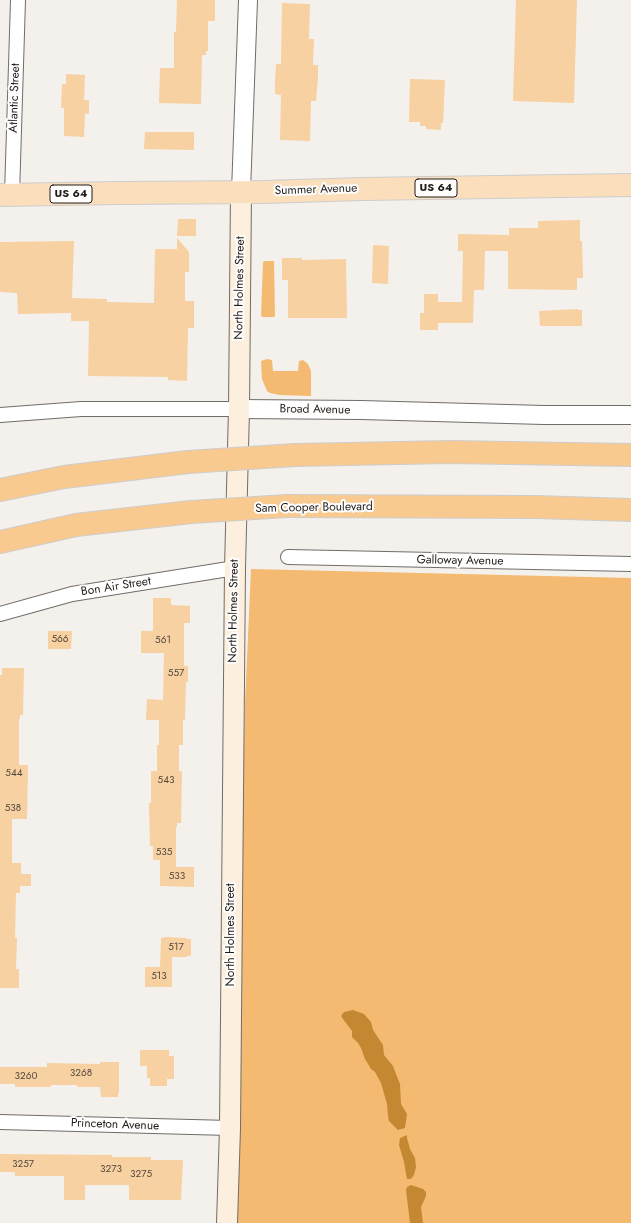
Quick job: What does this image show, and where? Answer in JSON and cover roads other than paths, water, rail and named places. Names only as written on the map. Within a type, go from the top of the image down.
[{"type":"highway","points":[[0,490],[64,477],[188,462],[295,455],[450,452],[628,455]]},
{"type":"highway","name":"Sam Cooper Boulevard","points":[[0,542],[76,525],[191,512],[287,506],[528,507],[631,510]]},
{"type":"main road","name":"Summer Avenue","points":[[6,195],[631,185]]},
{"type":"main road","name":"North Holmes Street","points":[[227,1223],[230,1128],[234,568],[239,409],[241,192]]},
{"type":"street","name":"Atlantic Street","points":[[6,195],[18,0]]},
{"type":"street","name":"North Holmes Street","points":[[241,192],[248,0]]},
{"type":"street","name":"Broad Avenue","points":[[0,415],[81,409],[361,410],[558,415],[631,415]]},
{"type":"street","name":"Galloway Avenue","points":[[288,557],[631,564]]},
{"type":"street","name":"Bon Air Street","points":[[0,614],[72,594],[234,568]]},
{"type":"street","name":"Princeton Avenue","points":[[0,1122],[230,1128]]}]
